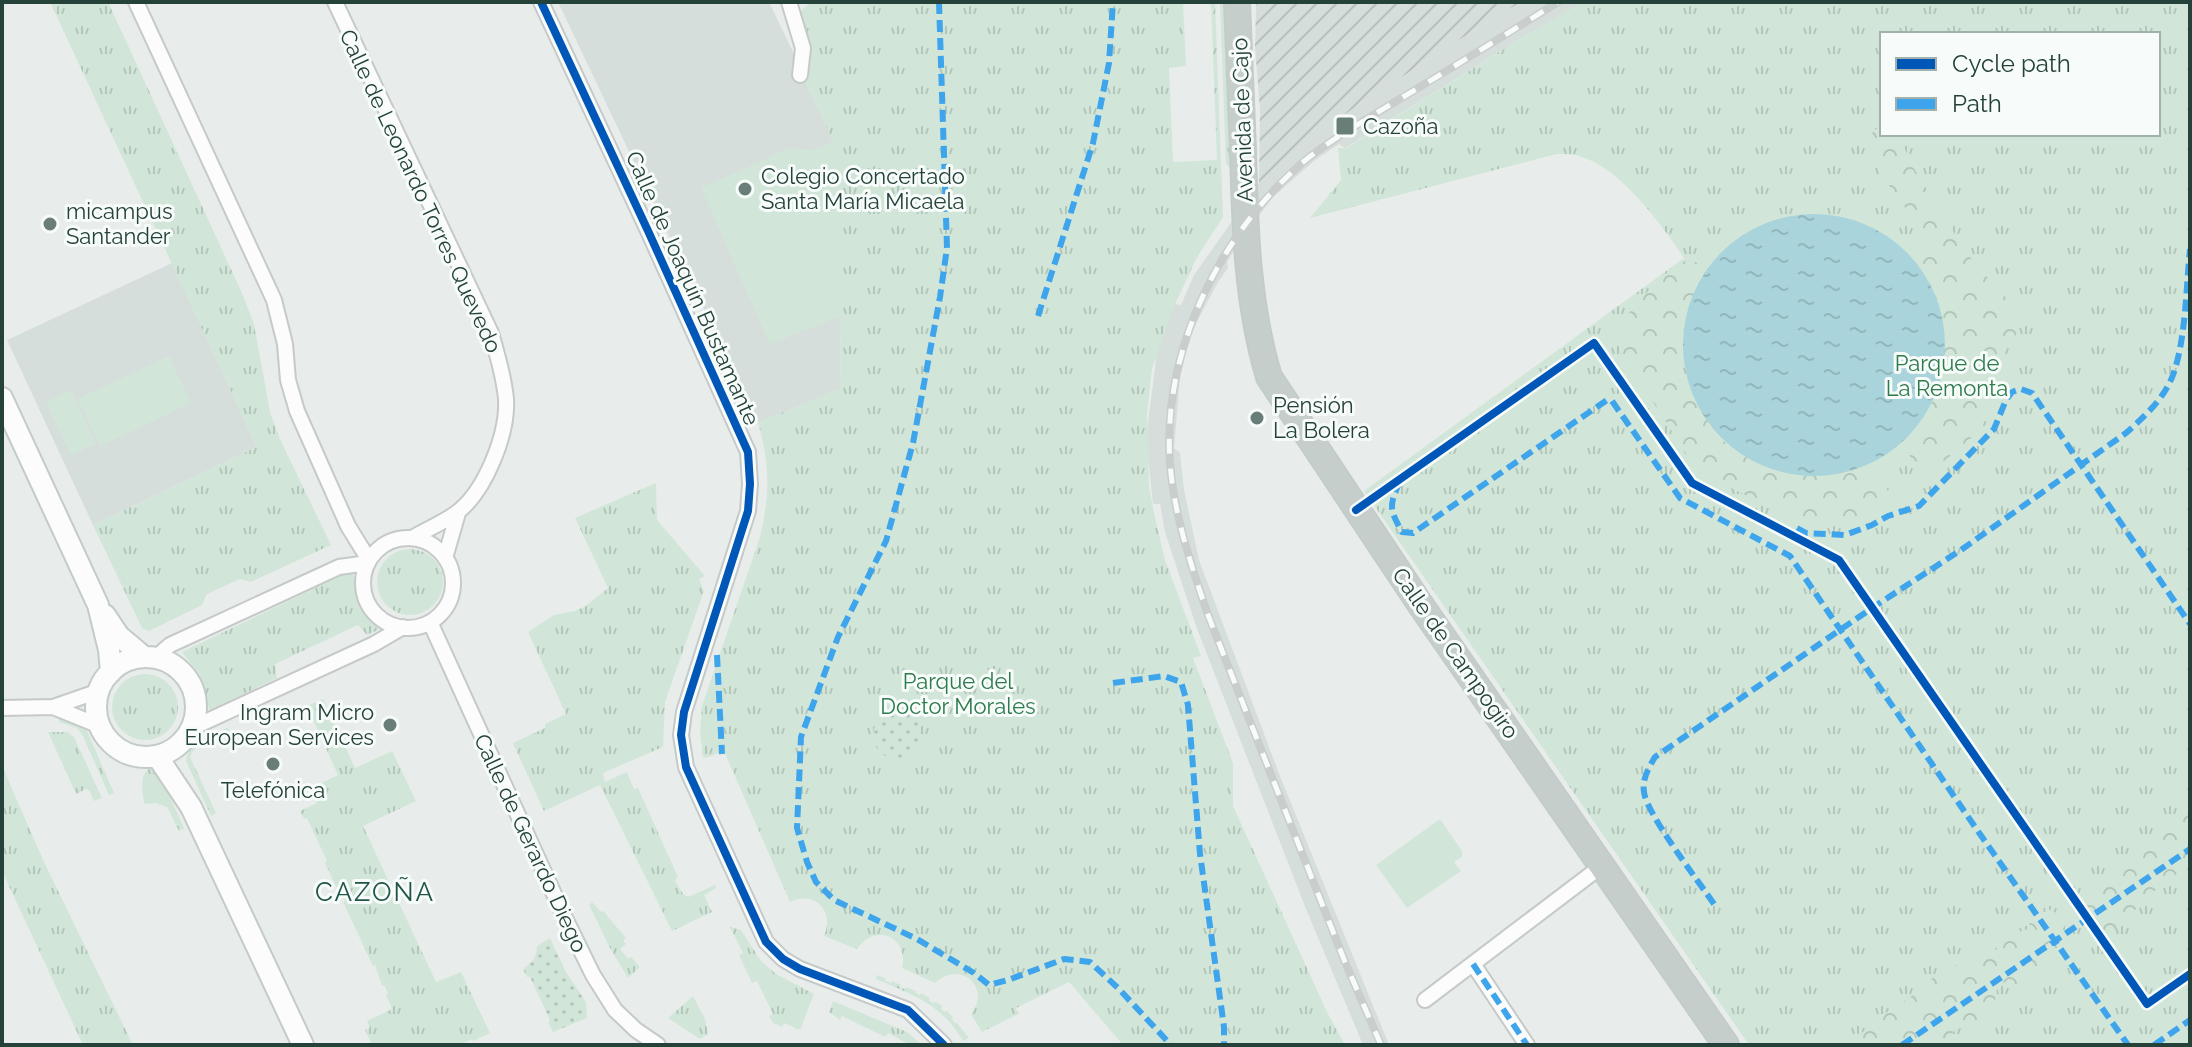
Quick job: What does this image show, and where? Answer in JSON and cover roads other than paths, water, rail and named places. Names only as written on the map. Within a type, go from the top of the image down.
[{"type":"highway","name":"Avenida de Cajo","points":[[1237,2],[1246,237]]},
{"type":"highway","name":"Calle de Campogiro","points":[[1246,237],[1261,352],[1269,377],[1420,604],[1726,1045]]},
{"type":"main road","points":[[2,398],[98,605],[119,636],[150,658],[172,665],[185,677],[194,692],[196,710],[181,762],[191,807]]},
{"type":"main road","points":[[98,605],[111,672]]},
{"type":"main road","points":[[150,658],[126,661],[111,672],[99,691],[96,708],[100,726],[105,736],[123,752],[139,757],[171,751],[187,735]]},
{"type":"main road","points":[[157,756],[191,807],[303,1045]]},
{"type":"street","points":[[136,2],[274,300],[285,344],[288,380],[297,411],[348,526],[369,562]]},
{"type":"street","name":"Calle de Leonardo Torres Quevedo","points":[[335,2],[491,333],[506,401],[499,444],[476,491],[458,513],[412,538]]},
{"type":"street","name":"Calle de Joaquín Bustamante","points":[[541,2],[748,452],[748,511],[684,712],[681,735],[686,767],[766,942],[783,959],[800,969],[908,1010],[944,1045]]},
{"type":"street","points":[[789,2],[803,48],[800,75]]},
{"type":"street","name":"Calle de Leonardo Torres Quevedo","points":[[445,558],[458,513]]},
{"type":"street","points":[[412,538],[434,546],[445,558],[452,574],[452,592],[444,609],[430,622],[403,627],[381,618],[368,602],[363,582],[369,562],[376,552],[390,541],[412,538]]},
{"type":"street","points":[[150,658],[170,645],[282,591],[339,567],[369,562]]},
{"type":"street","name":"Calle de Gerardo Diego","points":[[430,622],[593,975],[615,1010],[658,1045]]},
{"type":"street","points":[[187,735],[403,627]]},
{"type":"street","points":[[2,708],[53,707],[99,691]]},
{"type":"street","points":[[53,707],[100,726]]},
{"type":"street","points":[[1425,1000],[1603,865]]},
{"type":"street","points":[[1473,964],[1527,1045]]},
{"type":"water","points":[[1814,214],[1864,224],[1887,236],[1915,262],[1935,295],[1945,345],[1935,395],[1923,418],[1897,446],[1864,466],[1814,476],[1764,466],[1741,454],[1713,428],[1693,395],[1683,345],[1693,295],[1705,272],[1731,244],[1764,224]]},
{"type":"railway","points":[[1381,1045],[1345,962],[1208,615],[1190,559],[1175,502],[1170,463],[1170,421],[1176,379],[1186,338],[1202,298],[1245,225],[1272,192],[1302,163],[1337,138],[1558,2]]},
{"type":"place","name":"Cazoña","points":[[1345,126]]},
{"type":"place","name":"Colegio Concertado Santa María Micaela","points":[[745,189]]},
{"type":"place","name":"micampus Santander","points":[[50,224]]},
{"type":"place","name":"Pensión La Bolera","points":[[1257,418]]},
{"type":"place","name":"Ingram Micro European Services","points":[[390,725]]},
{"type":"place","name":"Telefónica","points":[[273,764]]},
{"type":"district","name":"CAZOÑA","points":[[375,892]]},
{"type":"park label","name":"Parque de La Remonta","points":[[1947,376]]},
{"type":"park label","name":"Parque del Doctor Morales","points":[[958,694]]}]
